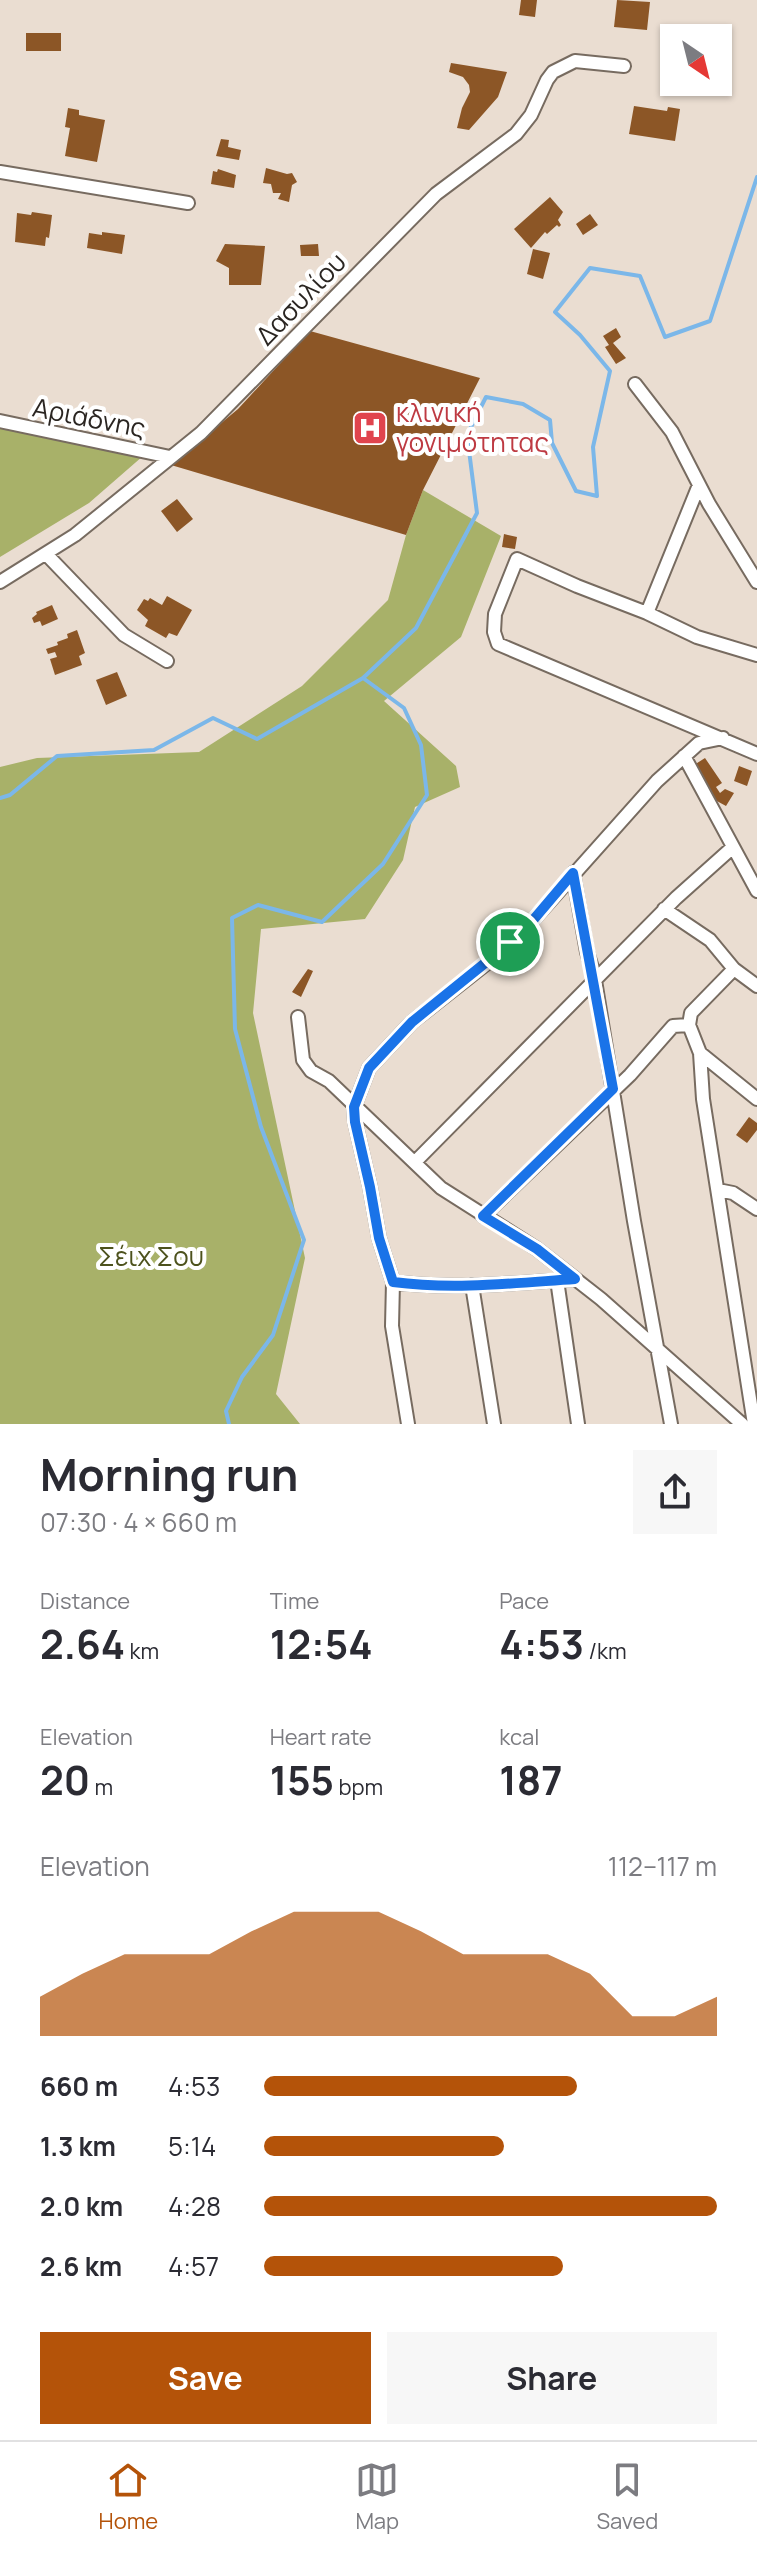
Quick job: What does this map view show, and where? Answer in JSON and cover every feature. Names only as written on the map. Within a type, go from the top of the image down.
[{"type":"street","name":"Δασυλίου","points":[[0,582],[47,555],[201,433],[436,194],[516,134],[531,115],[553,72],[575,61],[624,66]]},
{"type":"street","points":[[0,172],[188,203]]},
{"type":"street","points":[[635,384],[672,432],[699,485],[757,582]]},
{"type":"street","name":"Αριάδνης","points":[[0,421],[170,457]]},
{"type":"street","points":[[647,613],[699,485]]},
{"type":"street","points":[[47,555],[124,635],[167,661]]},
{"type":"street","points":[[757,655],[697,637],[517,559],[495,614],[494,632],[498,644],[757,754]]},
{"type":"street","points":[[408,1424],[392,1326],[393,1282],[379,1238],[358,1141],[354,1107],[369,1068],[412,1022],[500,951],[534,919],[657,781],[699,743],[723,738]]},
{"type":"street","points":[[684,756],[757,891]]},
{"type":"street","points":[[416,1161],[664,909],[733,847]]},
{"type":"street","points":[[573,873],[595,982],[671,1424]]},
{"type":"street","points":[[664,909],[710,940],[734,969],[757,986]]},
{"type":"street","points":[[734,969],[694,1009],[689,1025],[700,1053],[703,1099],[754,1424]]},
{"type":"street","points":[[298,1017],[301,1050],[307,1066],[329,1081],[441,1188],[537,1249],[625,1318],[742,1424]]},
{"type":"street","points":[[483,1216],[630,1075],[673,1026],[689,1025]]},
{"type":"street","points":[[700,1053],[757,1099]]},
{"type":"street","points":[[718,1190],[733,1193],[757,1209]]},
{"type":"street","points":[[393,1282],[472,1285],[575,1279]]},
{"type":"street","points":[[557,1280],[578,1424]]},
{"type":"street","points":[[472,1285],[494,1424]]},
{"type":"green space","points":[[0,426],[143,456],[89,503],[0,557]]},
{"type":"green space","name":"Σέιχ Σου","points":[[423,490],[501,536],[461,637],[384,701],[456,766],[460,787],[415,807],[403,860],[365,919],[261,929],[253,1013],[305,1258],[276,1394],[300,1424],[0,1424],[0,767],[37,758],[199,752],[302,686],[388,600],[406,535]]},
{"type":"building","points":[[521,0],[537,0],[535,17],[519,15]]},
{"type":"building","points":[[617,0],[650,2],[647,30],[614,27]]},
{"type":"building","points":[[26,33],[61,33],[61,51],[26,51]]},
{"type":"building","points":[[451,63],[507,72],[498,97],[469,130],[457,128],[470,92],[469,85],[463,77],[449,72]]},
{"type":"building","points":[[634,106],[667,111],[668,107],[680,109],[675,141],[629,134]]},
{"type":"building","points":[[68,108],[79,110],[79,115],[105,120],[97,162],[65,156],[70,128],[65,127]]},
{"type":"building","points":[[221,139],[229,140],[228,147],[241,150],[239,160],[216,156]]},
{"type":"building","points":[[266,168],[292,173],[297,182],[292,185],[289,202],[278,199],[281,193],[273,193],[271,184],[263,183]]},
{"type":"building","points":[[218,169],[236,175],[234,188],[211,184],[213,171],[217,172]]},
{"type":"building","points":[[550,197],[563,212],[558,220],[561,225],[547,234],[545,232],[531,248],[514,229]]},
{"type":"building","points":[[32,212],[52,215],[45,246],[15,242],[17,213],[31,215]]},
{"type":"building","points":[[590,214],[598,225],[583,235],[576,224]]},
{"type":"building","points":[[102,232],[125,235],[122,254],[87,248],[89,233],[102,235]]},
{"type":"building","points":[[225,244],[265,246],[261,285],[229,285],[229,268],[216,261]]},
{"type":"building","points":[[318,244],[319,256],[301,256],[300,245]]},
{"type":"building","points":[[533,249],[550,253],[543,279],[527,274]]},
{"type":"building","points":[[616,328],[621,337],[613,343],[626,358],[616,364],[605,347],[609,345],[603,336]]},
{"type":"building","points":[[310,331],[480,378],[423,490],[406,535],[171,465],[238,409]]},
{"type":"building","points":[[177,499],[193,519],[177,532],[161,511]]},
{"type":"building","points":[[504,534],[517,537],[515,549],[502,547]]},
{"type":"building","points":[[167,596],[192,610],[177,636],[169,633],[166,638],[145,626],[148,620],[137,610],[144,599],[148,601],[150,598],[162,605]]},
{"type":"building","points":[[52,605],[58,619],[42,626],[40,621],[34,623],[32,618],[36,612]]},
{"type":"building","points":[[77,630],[85,653],[79,656],[82,665],[55,675],[50,659],[57,657],[55,652],[48,654],[46,649],[58,645],[57,642],[68,638],[67,634]]},
{"type":"building","points":[[117,672],[127,696],[106,705],[96,680]]},
{"type":"building","points":[[705,758],[722,783],[716,787],[720,793],[725,789],[734,793],[726,806],[715,800],[694,765]]},
{"type":"building","points":[[739,766],[752,771],[747,786],[734,781]]},
{"type":"building","points":[[308,969],[313,971],[301,997],[292,992]]},
{"type":"building","points":[[749,1117],[757,1123],[757,1130],[747,1143],[736,1135]]},
{"type":"waterway","points":[[229,1424],[226,1411],[242,1377],[273,1335],[304,1240],[261,1127],[235,1029],[232,918],[258,905],[322,922],[383,864],[427,795],[421,745],[404,708],[363,678],[416,628],[477,513],[467,435],[486,397],[523,404],[550,420],[552,443],[576,491],[597,496],[593,447],[610,371],[580,335],[555,312],[590,268],[640,276],[665,337],[710,321],[757,177]]},
{"type":"waterway","points":[[0,798],[10,795],[57,756],[154,750],[213,718],[257,739],[363,678]]},
{"type":"place","name":"κλινική γονιμότητας","points":[[370,428]]},
{"type":"route","points":[[573,873],[613,1089],[483,1216],[537,1249],[575,1279],[493,1285],[393,1282],[379,1238],[358,1141],[354,1107],[369,1068],[382,1053],[412,1022],[510,942],[573,873]]}]
